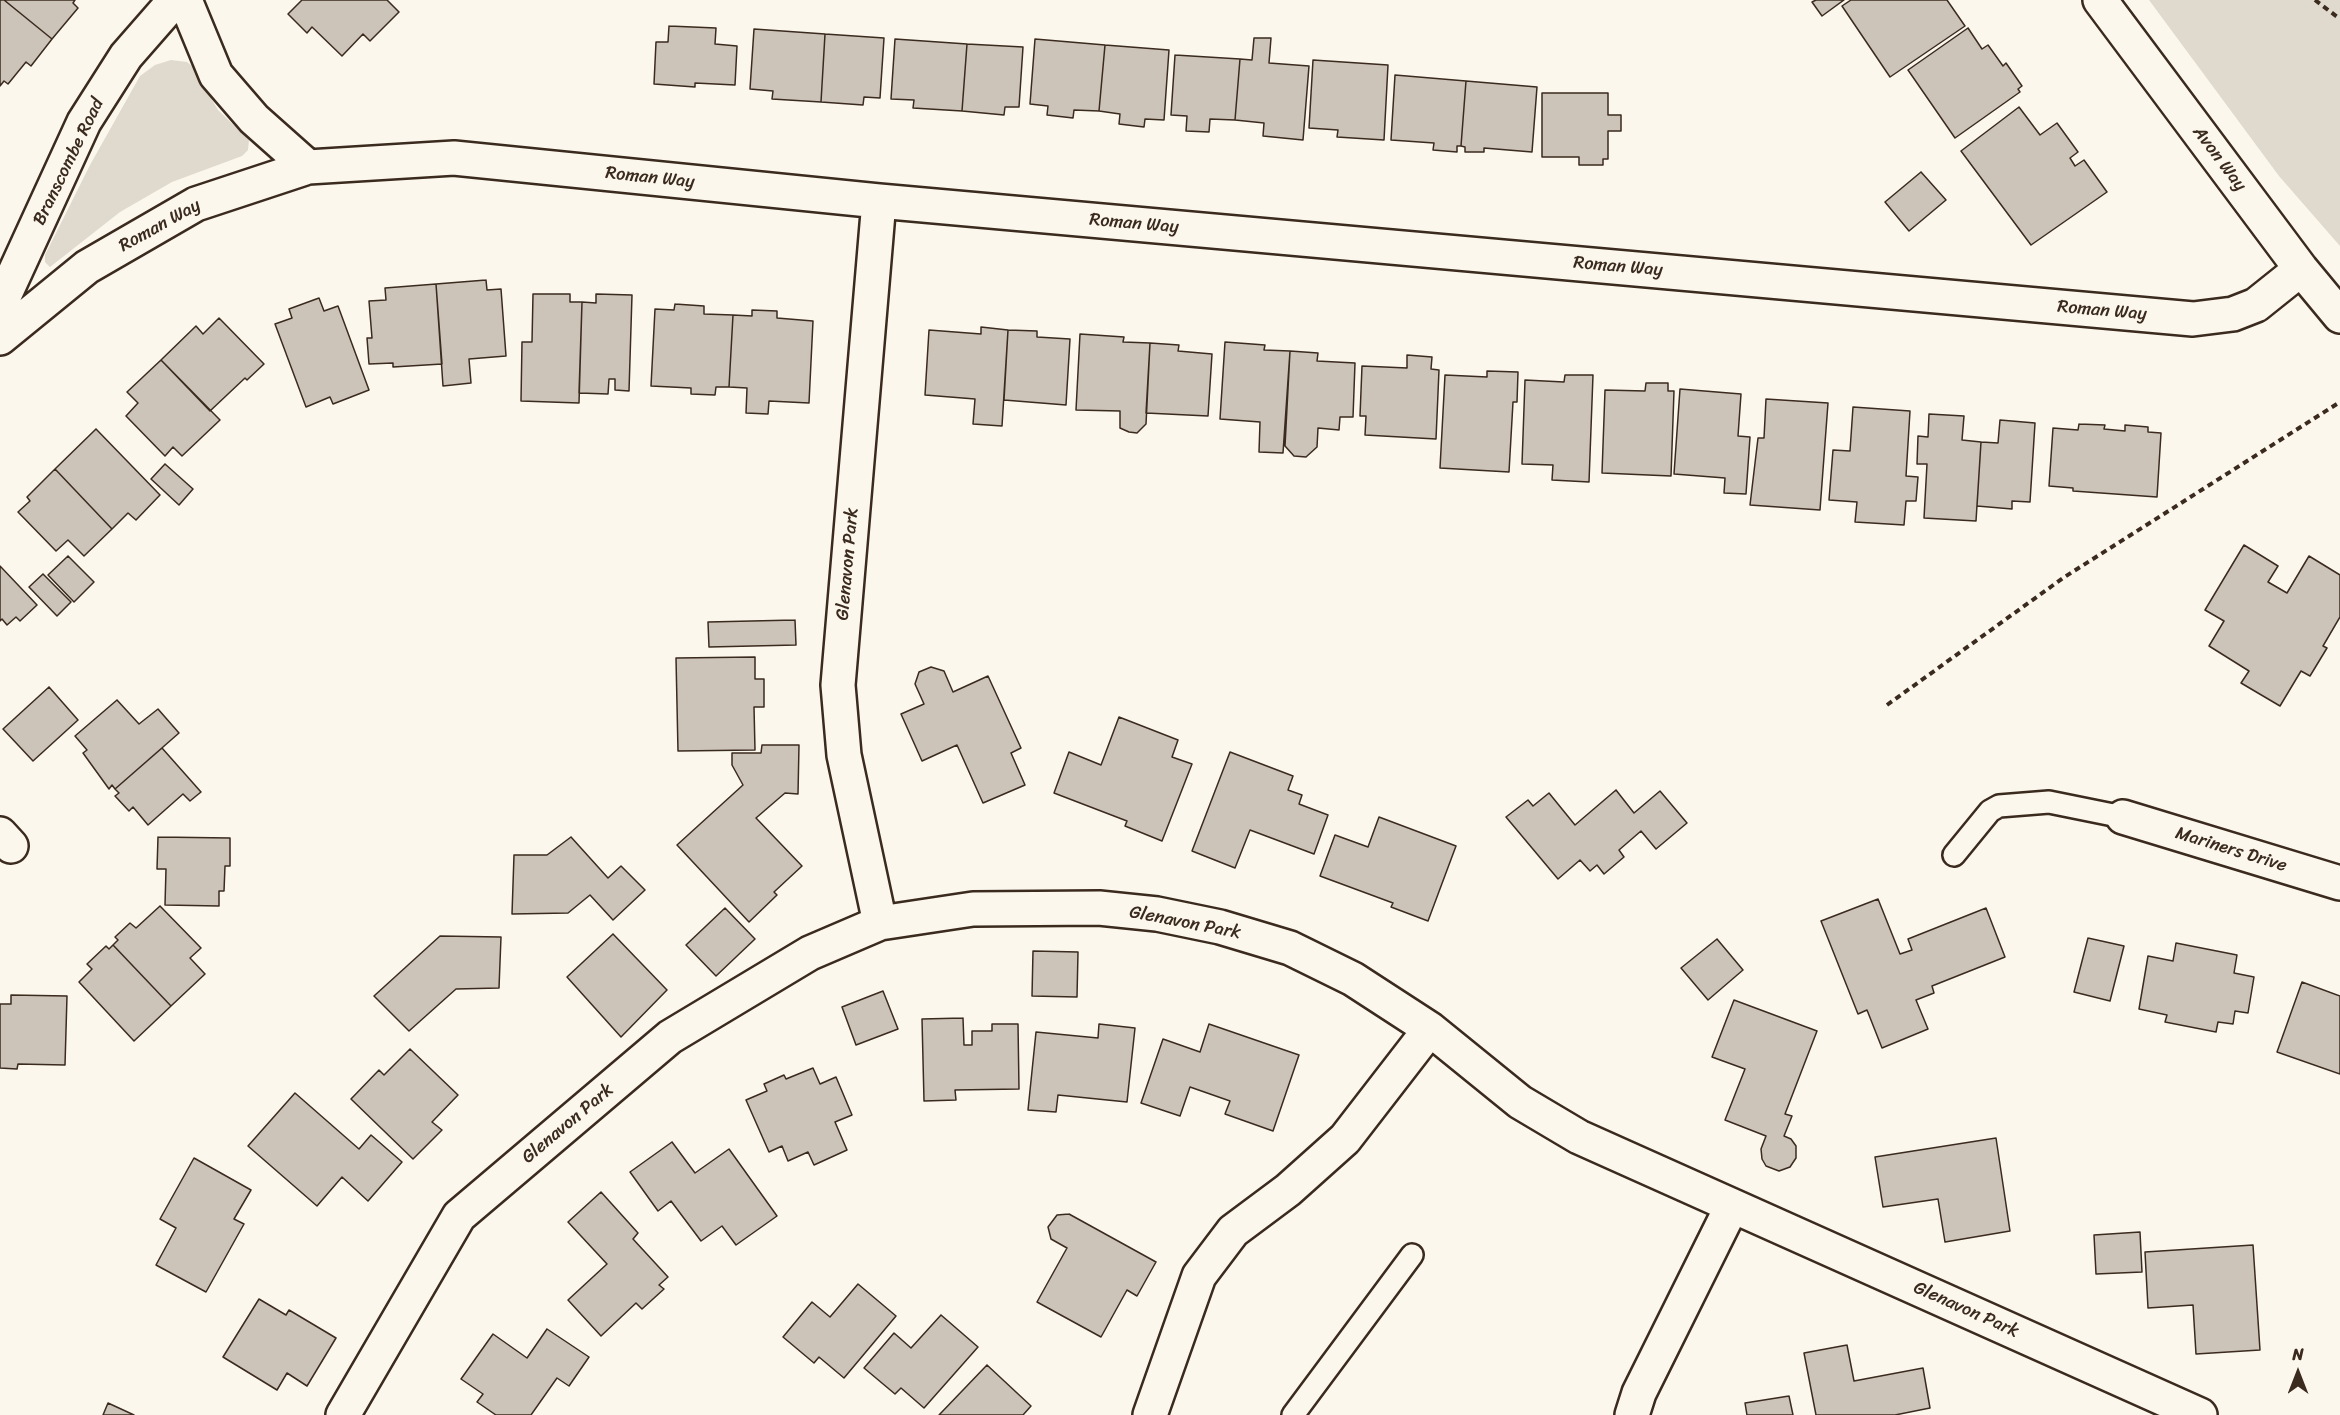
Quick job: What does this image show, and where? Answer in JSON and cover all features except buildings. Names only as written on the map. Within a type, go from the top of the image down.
[{"type":"street","name":"Branscombe Road","points":[[0,305],[84,122],[126,56],[175,0]]},
{"type":"street","points":[[185,0],[216,75],[254,119],[308,167]]},
{"type":"street","name":"Avon Way","points":[[2100,0],[2301,270],[2340,316]]},
{"type":"street","name":"Roman Way","points":[[0,338],[87,267],[196,204],[308,167],[454,158],[879,201],[2193,319],[2233,314],[2256,305],[2301,270]]},
{"type":"street","name":"Glenavon Park","points":[[879,201],[838,685],[844,755],[880,923]]},
{"type":"street","name":"Mariners Drive","points":[[2123,818],[2340,883]]},
{"type":"street","name":"Glenavon Park","points":[[343,1415],[459,1216],[670,1037],[810,953],[880,923],[973,909],[1099,908],[1157,914],[1220,927],[1290,948],[1353,979],[1431,1029],[1520,1102],[1579,1137],[2200,1415]]},
{"type":"street","points":[[1150,1415],[1199,1276],[1233,1232],[1288,1190],[1345,1139],[1431,1029]]},
{"type":"street","points":[[1632,1415],[1639,1393],[1732,1206]]},
{"type":"lane","points":[[1954,855],[1990,811],[1999,806],[2049,802],[2123,818]]},
{"type":"lane","points":[[1293,1415],[1412,1255]]},
{"type":"path","points":[[2315,0],[2340,20]]},
{"type":"path","points":[[1887,705],[2063,578],[2340,402]]},
{"type":"shaded area","points":[[2149,0],[2340,0],[2340,246],[2279,176]]},
{"type":"shaded area","points":[[171,60],[187,62],[192,66],[218,110],[249,140],[248,150],[242,156],[172,182],[120,212],[50,267],[45,262],[45,255],[90,165],[140,76],[155,65]]}]
